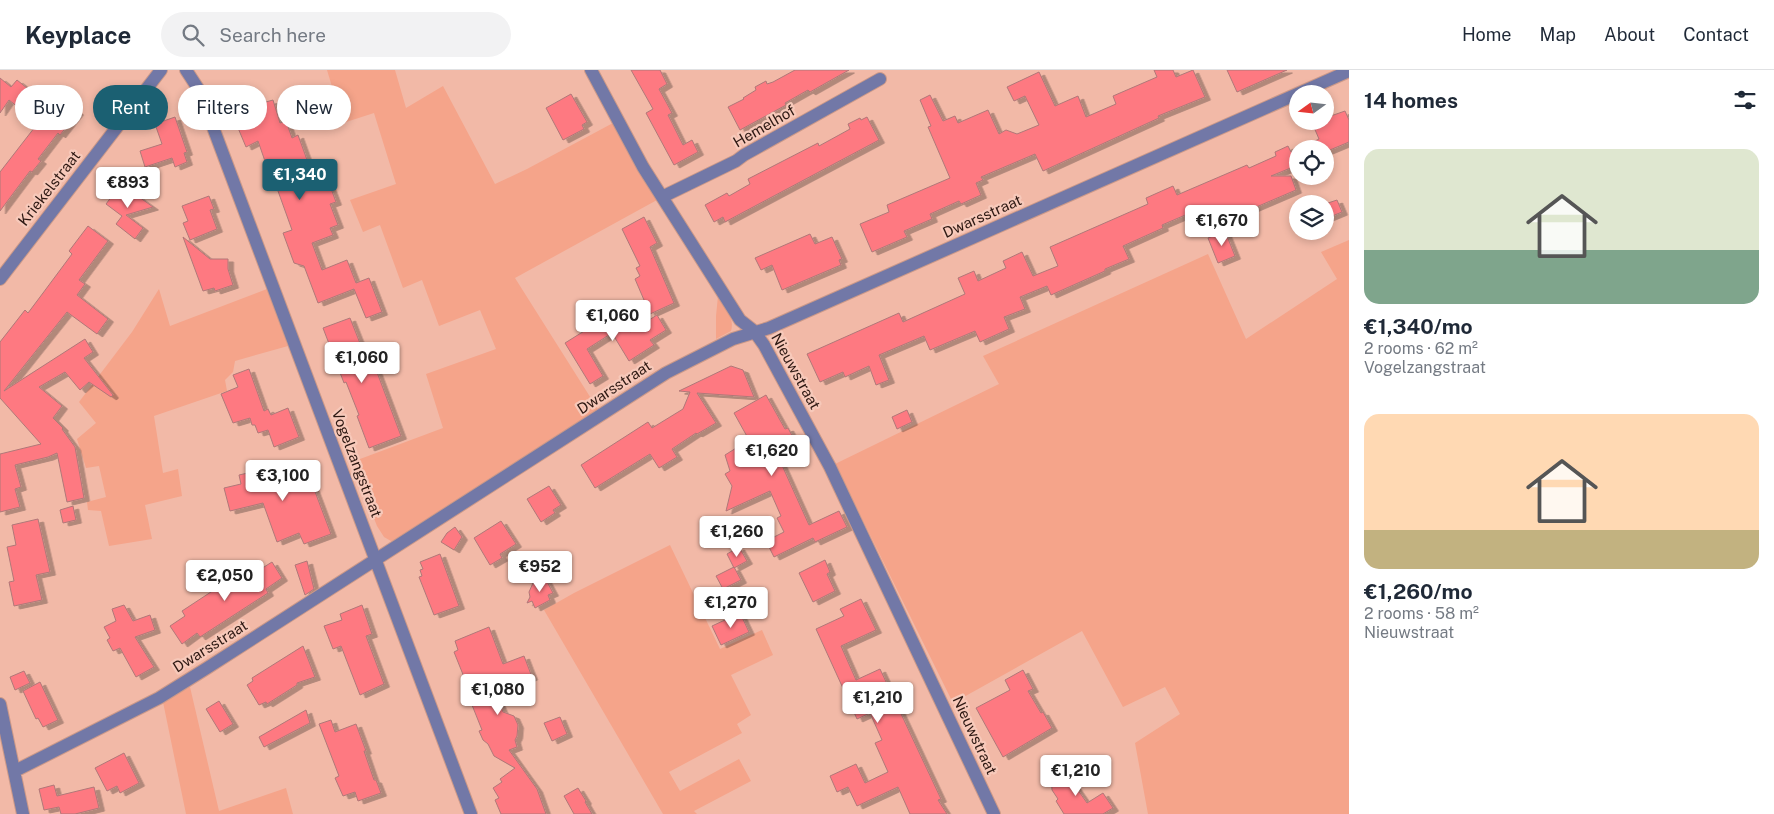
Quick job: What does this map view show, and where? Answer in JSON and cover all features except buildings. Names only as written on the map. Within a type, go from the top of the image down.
[{"type":"street","name":"Kriekelstraat","points":[[0,279],[161,70]]},
{"type":"street","name":"Vogelzangstraat","points":[[186,70],[199,90],[471,814]]},
{"type":"street","name":"Nieuwstraat","points":[[591,70],[643,167],[740,320],[754,331],[764,345],[830,467],[994,814]]},
{"type":"street","name":"Dwarsstraat","points":[[15,771],[159,698],[666,373],[733,339],[754,331],[769,328],[1349,71]]},
{"type":"street","name":"Hemelhof","points":[[662,197],[736,161],[880,79]]},
{"type":"street","points":[[0,704],[23,814]]},
{"type":"shaded area","points":[[327,70],[395,70],[406,108],[443,86],[495,184],[613,123],[657,200],[515,278],[599,411],[401,538],[391,541],[384,537],[377,526],[352,462],[443,428],[426,374],[496,349],[480,310],[439,326],[422,280],[403,288],[380,225],[363,232],[350,200],[396,184],[374,113],[351,120],[351,85],[332,85]]},
{"type":"shaded area","points":[[1349,240],[1349,814],[1148,814],[1135,743],[1180,714],[1165,687],[1123,707],[1082,631],[953,703],[835,464],[999,384],[983,356],[1208,254],[1246,339],[1337,279],[1321,252]]},
{"type":"shaded area","points":[[159,289],[170,326],[267,289],[288,346],[235,361],[233,372],[225,380],[227,391],[154,416],[163,473],[178,469],[182,496],[145,505],[152,539],[109,546],[101,511],[88,510],[87,502],[106,497],[99,466],[86,468],[77,439],[96,423],[79,402],[132,332]]},
{"type":"shaded area","points":[[718,296],[729,313],[732,326],[731,331],[716,339],[716,316]]},
{"type":"shaded area","points":[[670,545],[720,649],[762,630],[773,655],[731,675],[751,715],[737,724],[742,733],[669,772],[680,791],[739,759],[751,781],[694,811],[697,814],[663,814],[544,610]]},
{"type":"shaded area","points":[[190,687],[219,811],[286,788],[293,814],[186,814],[163,702]]}]
